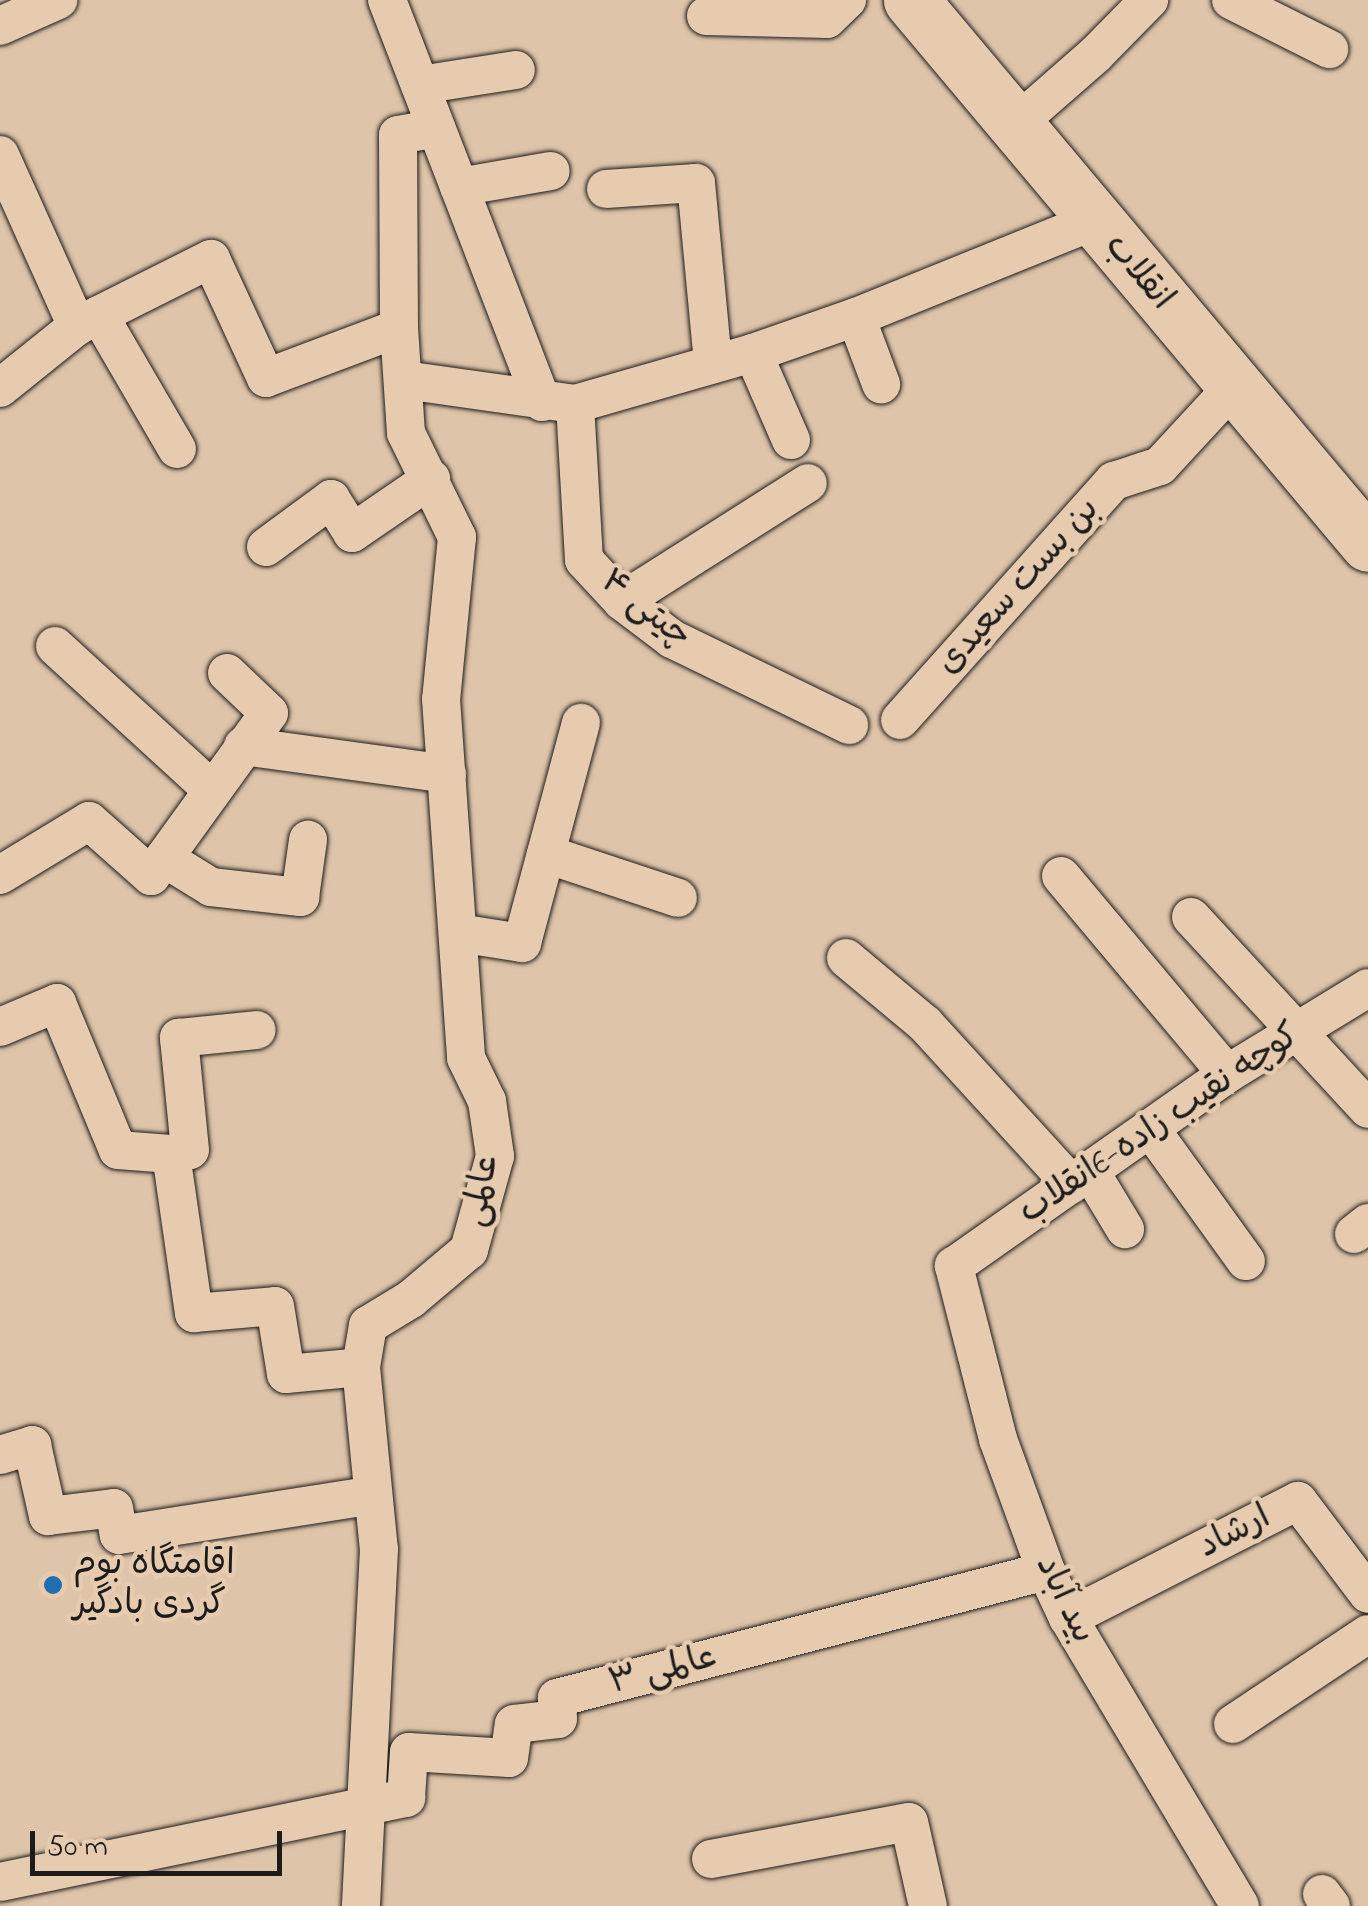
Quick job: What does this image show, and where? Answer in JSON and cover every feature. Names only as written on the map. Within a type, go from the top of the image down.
[{"type":"main road","name":"انقلاب","points":[[911,0],[1368,544]]},
{"type":"street","points":[[0,26],[58,0]]},
{"type":"street","name":"چیتی ۴","points":[[387,0],[459,187],[558,403],[584,560],[622,601],[672,639],[849,725]]},
{"type":"street","points":[[706,16],[827,19],[847,0]]},
{"type":"street","points":[[1015,126],[1096,54],[1149,0]]},
{"type":"street","points":[[1231,0],[1329,49]]},
{"type":"street","points":[[420,85],[516,70]]},
{"type":"street","name":"عالمی","points":[[361,1906],[379,1550],[362,1367],[368,1325],[412,1299],[470,1250],[495,1156],[487,1102],[466,1058],[441,699],[457,537],[406,432],[399,328],[398,135],[436,128]]},
{"type":"street","points":[[0,155],[88,320],[176,449]]},
{"type":"street","points":[[459,187],[551,171]]},
{"type":"street","points":[[606,189],[696,183],[713,363]]},
{"type":"street","points":[[404,380],[558,403],[753,353],[856,317],[1094,221]]},
{"type":"street","points":[[0,388],[88,320],[211,259],[266,378],[399,328]]},
{"type":"street","points":[[856,317],[881,384]]},
{"type":"street","points":[[753,353],[790,440]]},
{"type":"street","name":"بن بست سعیدی","points":[[900,720],[1114,480],[1160,466],[1233,386]]},
{"type":"street","points":[[266,547],[331,499],[352,533],[431,479]]},
{"type":"street","points":[[622,601],[808,483]]},
{"type":"street","points":[[54,646],[212,790]]},
{"type":"street","points":[[0,874],[89,821],[152,876],[269,713],[227,673]]},
{"type":"street","points":[[458,933],[522,943],[581,722]]},
{"type":"street","points":[[244,746],[446,774]]},
{"type":"street","points":[[164,858],[210,887],[300,896],[308,840]]},
{"type":"street","points":[[546,854],[678,898]]},
{"type":"street","points":[[1061,876],[1227,1074]]},
{"type":"street","points":[[1191,918],[1368,1109]]},
{"type":"street","points":[[846,958],[925,1024],[1126,1229]]},
{"type":"street","name":"کوچه نقیب زاده-6انقلاب","points":[[954,1266],[1227,1074],[1368,988]]},
{"type":"street","points":[[0,1027],[58,1003],[118,1150],[171,1154],[190,1150],[179,1038],[258,1030]]},
{"type":"street","points":[[1150,1128],[1246,1260]]},
{"type":"street","points":[[171,1154],[194,1313],[276,1306],[286,1374],[362,1367]]},
{"type":"street","name":"بید آباد","points":[[954,1266],[998,1440],[1046,1571],[1068,1618],[1240,1906]]},
{"type":"street","points":[[0,1455],[32,1446],[48,1516],[114,1508],[120,1535],[373,1495]]},
{"type":"street","name":"ارشاد","points":[[1068,1618],[1298,1501],[1368,1594]]},
{"type":"street","name":"عالمی ۳","points":[[366,1808],[406,1798],[410,1752],[509,1758],[514,1724],[558,1719],[557,1698],[1046,1571]]},
{"type":"street","points":[[1233,1724],[1368,1634]]},
{"type":"street","points":[[0,1882],[366,1808]]},
{"type":"street","points":[[711,1859],[909,1822],[928,1906]]},
{"type":"place","name":"اقامتگاه بوم گردی بادگیر","points":[[53,1585]]}]
